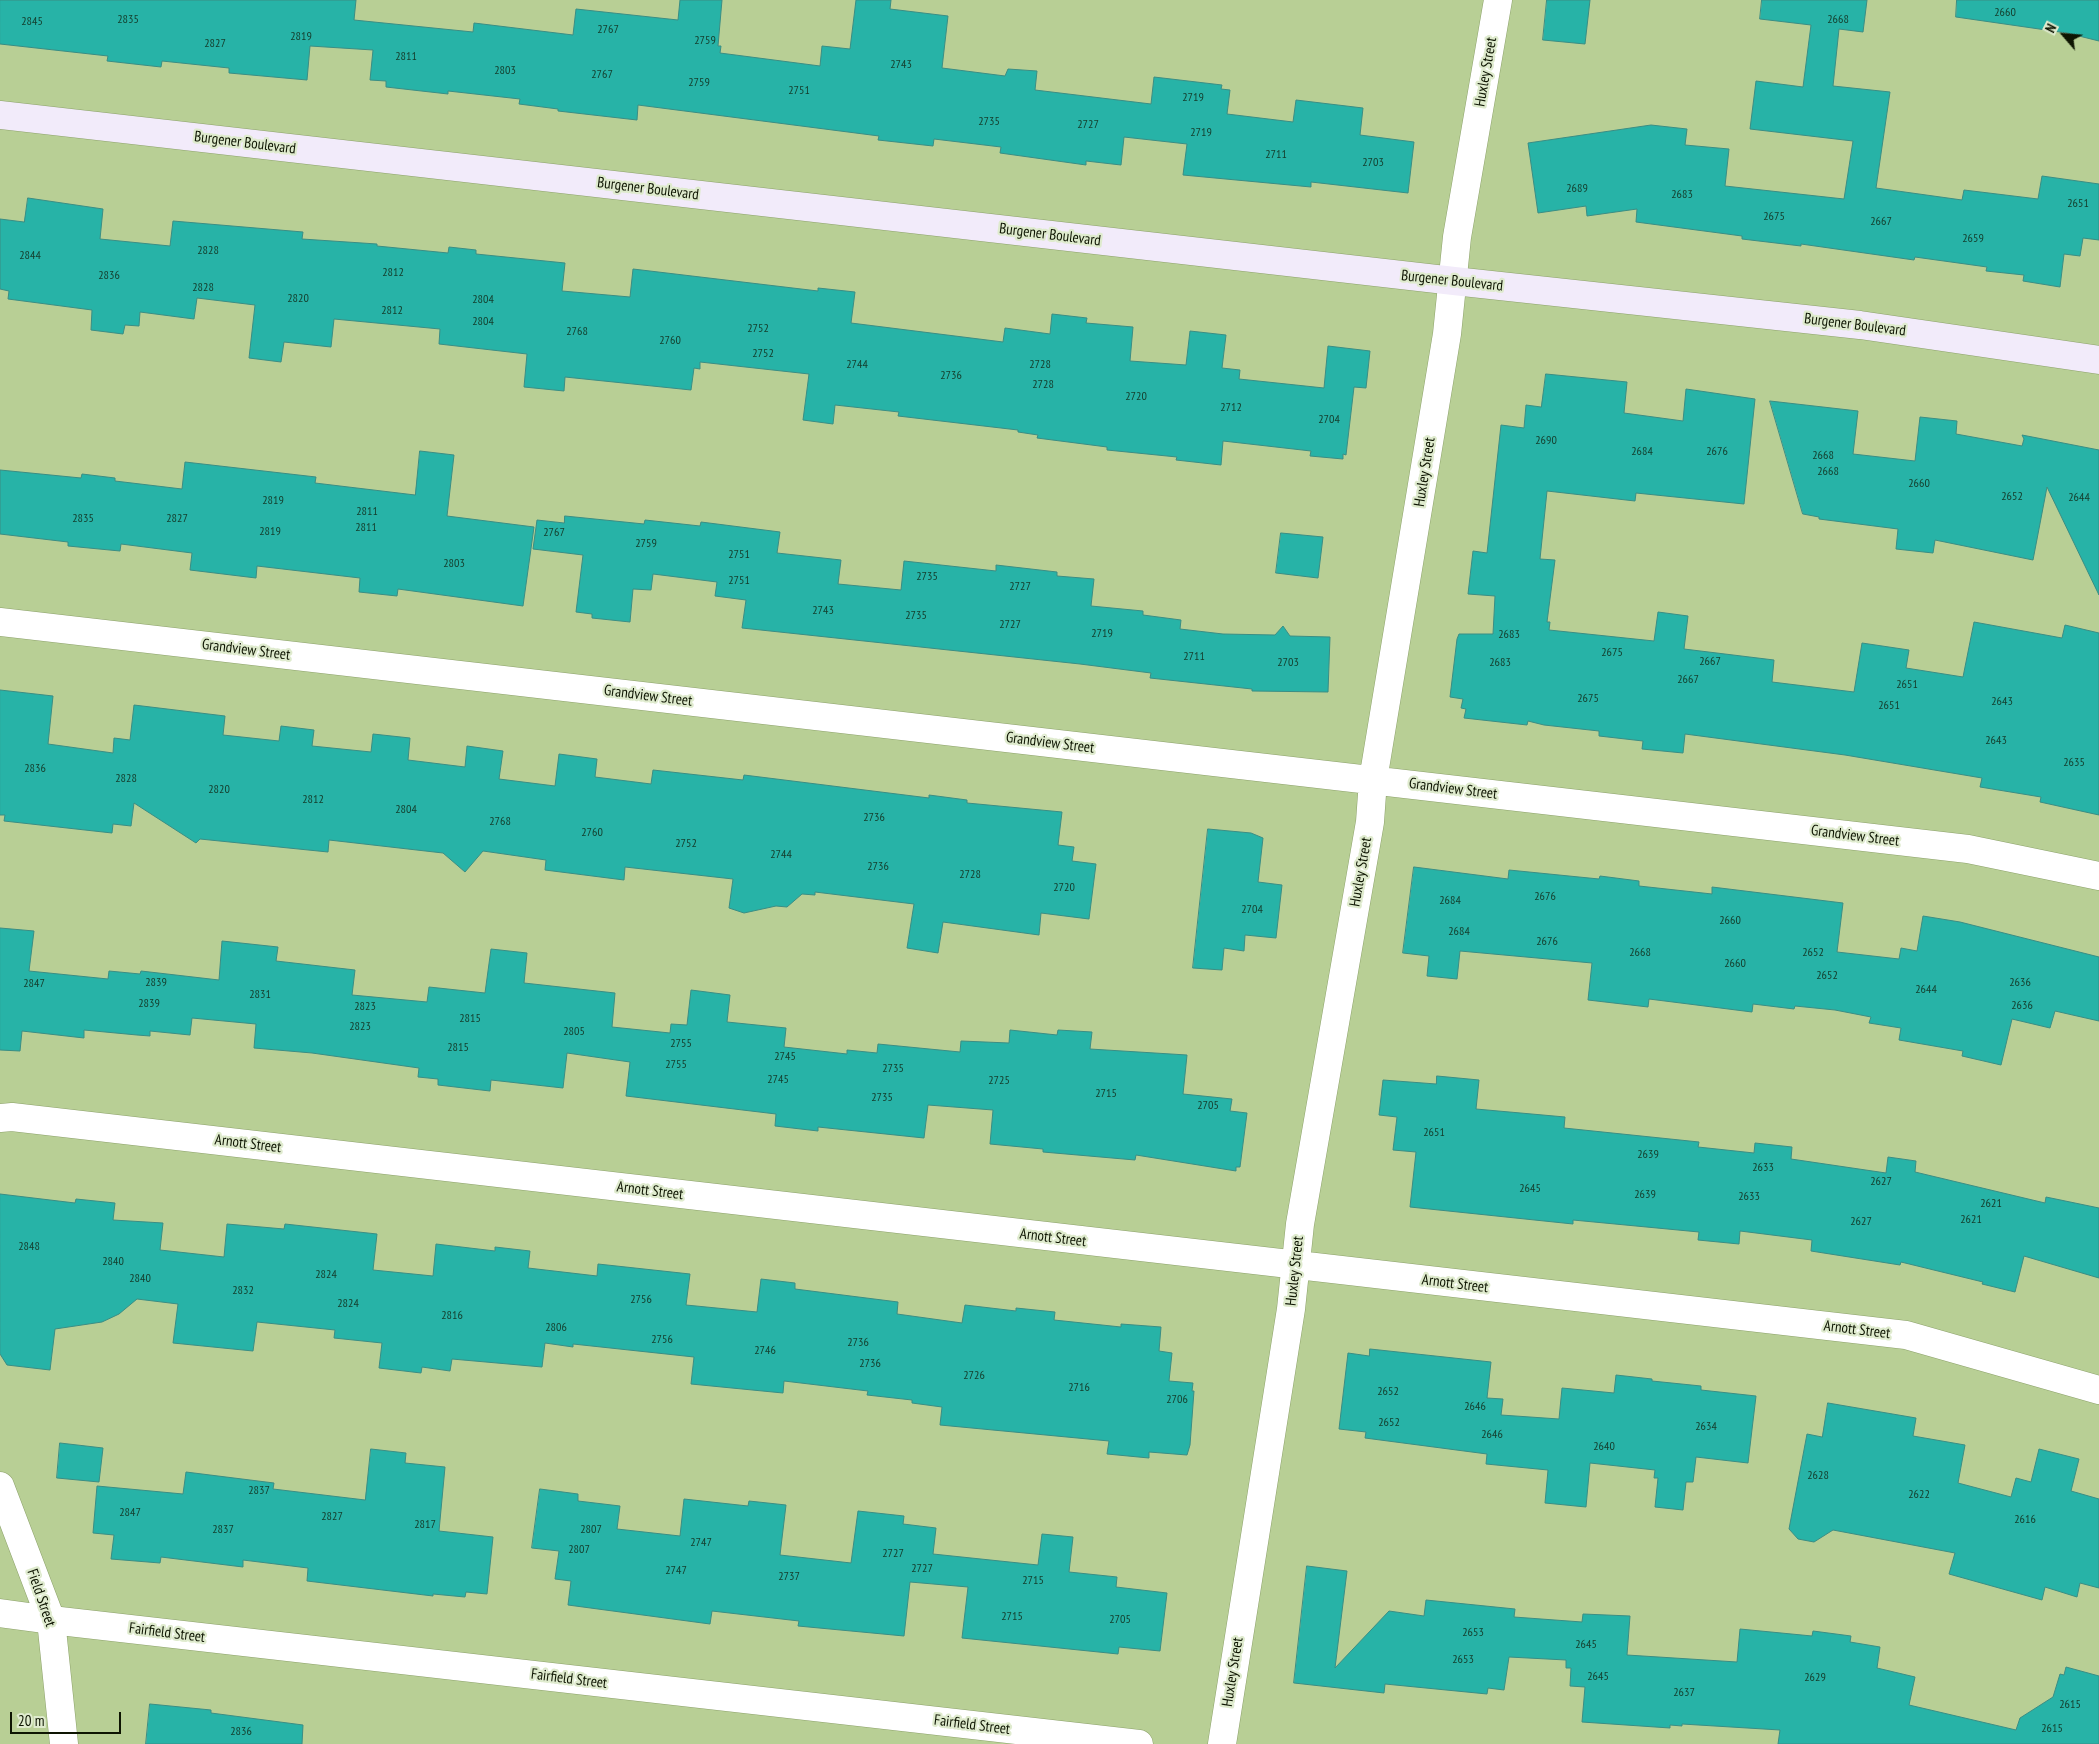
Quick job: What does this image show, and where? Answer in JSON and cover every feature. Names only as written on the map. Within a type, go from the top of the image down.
[{"type":"main road","name":"Burgener Boulevard","points":[[0,115],[1454,281],[1860,325],[2099,360]]},
{"type":"street","name":"Huxley Street","points":[[1222,1744],[1291,1309],[1300,1224],[1370,822],[1373,780],[1444,354],[1458,237],[1498,0]]},
{"type":"street","name":"Grandview Street","points":[[0,622],[1968,849],[2099,876]]},
{"type":"street","name":"Arnott Street","points":[[0,1118],[32,1119],[1906,1335],[2099,1390]]},
{"type":"street","name":"Field Street","points":[[0,1486],[51,1620],[64,1744]]},
{"type":"street","name":"Fairfield Street","points":[[0,1613],[1139,1744]]},
{"type":"building","points":[[0,0],[356,0],[354,20],[473,32],[474,23],[573,35],[576,9],[678,20],[680,0],[722,0],[718,46],[721,46],[720,53],[820,66],[822,46],[850,49],[856,0],[891,0],[890,9],[948,16],[942,68],[1005,76],[1008,69],[1037,71],[1035,90],[1151,104],[1154,77],[1222,85],[1221,89],[1230,90],[1227,114],[1293,122],[1296,100],[1363,108],[1360,135],[1414,142],[1408,193],[1311,182],[1311,187],[1183,175],[1187,144],[1124,137],[1121,165],[1086,161],[1086,165],[1000,153],[1001,147],[934,139],[933,146],[878,140],[879,136],[638,105],[637,120],[558,111],[558,109],[519,104],[520,99],[448,91],[448,94],[386,87],[386,81],[370,80],[373,50],[310,46],[307,80],[229,73],[229,68],[162,61],[161,67],[107,61],[108,56],[0,44]]},
{"type":"building","points":[[1547,0],[1590,0],[1585,44],[1543,40]]},
{"type":"building","points":[[1762,0],[1867,0],[1863,32],[1839,29],[1833,86],[1890,92],[1876,188],[1962,200],[1964,190],[2038,199],[2042,176],[2099,184],[2099,240],[2083,238],[2080,256],[2064,254],[2060,287],[2023,281],[2024,275],[1986,271],[1987,267],[1915,257],[1914,260],[1801,244],[1801,246],[1742,239],[1742,236],[1636,222],[1637,209],[1587,216],[1586,206],[1538,213],[1528,143],[1651,125],[1687,129],[1685,145],[1729,149],[1725,186],[1844,199],[1853,141],[1750,129],[1756,81],[1803,87],[1811,25],[1760,19]]},
{"type":"building","points":[[1957,0],[2099,0],[2099,41],[2067,33],[1956,17]]},
{"type":"building","points":[[28,198],[103,209],[100,239],[170,246],[173,221],[303,232],[302,239],[377,244],[377,246],[448,253],[449,247],[476,250],[476,254],[565,263],[562,291],[630,297],[633,269],[818,291],[818,288],[855,292],[851,323],[1003,342],[1005,328],[1050,334],[1052,314],[1087,318],[1086,323],[1133,327],[1130,361],[1186,365],[1190,331],[1226,335],[1222,368],[1240,370],[1239,379],[1324,388],[1328,346],[1370,351],[1366,388],[1354,387],[1346,455],[1343,454],[1343,459],[1310,456],[1311,451],[1223,441],[1221,465],[1176,460],[1177,457],[1107,450],[1107,447],[1037,438],[1038,435],[1018,432],[1018,430],[898,416],[899,412],[835,405],[833,424],[803,420],[809,374],[700,362],[700,369],[694,368],[691,390],[565,377],[564,391],[524,387],[527,354],[439,344],[440,329],[334,319],[331,347],[284,342],[281,362],[249,358],[255,305],[197,298],[194,319],[140,312],[139,326],[125,325],[123,334],[91,330],[92,310],[8,299],[9,291],[0,289],[0,219],[24,222]]},
{"type":"building","points":[[1546,374],[1627,382],[1624,413],[1683,421],[1686,389],[1755,399],[1744,504],[1636,493],[1635,501],[1547,491],[1540,559],[1555,560],[1547,622],[1550,622],[1549,630],[1654,641],[1658,612],[1688,616],[1684,649],[1774,660],[1772,682],[1854,692],[1862,643],[1909,650],[1906,668],[1963,677],[1974,622],[2062,638],[2065,625],[2099,633],[2099,815],[2040,802],[2041,797],[1980,787],[1982,778],[1845,755],[1685,734],[1683,753],[1642,749],[1643,741],[1599,736],[1599,731],[1544,725],[1528,721],[1527,725],[1464,718],[1466,709],[1461,708],[1463,699],[1450,697],[1457,639],[1459,634],[1493,634],[1495,596],[1468,594],[1473,551],[1487,553],[1501,425],[1524,428],[1526,405],[1541,407]]},
{"type":"building","points":[[1770,401],[1858,411],[1853,454],[1915,461],[1920,417],[1957,421],[1956,434],[2022,446],[2024,439],[2022,435],[2099,450],[2099,595],[2047,487],[2033,560],[1935,540],[1933,553],[1896,549],[1898,529],[1819,519],[1819,517],[1803,514]]},
{"type":"building","points":[[420,451],[454,455],[447,516],[534,527],[523,606],[398,589],[397,596],[359,592],[360,578],[257,566],[256,578],[190,570],[192,553],[121,544],[120,551],[68,546],[68,542],[0,534],[0,470],[81,478],[82,474],[115,478],[115,481],[182,489],[185,462],[316,477],[315,483],[415,495]]},
{"type":"building","points":[[565,516],[644,524],[645,520],[700,526],[701,522],[780,532],[777,553],[841,560],[838,584],[901,590],[904,561],[996,571],[996,565],[1057,572],[1057,576],[1094,579],[1091,606],[1143,611],[1143,615],[1181,620],[1180,629],[1223,634],[1275,635],[1283,626],[1290,636],[1330,637],[1328,692],[1252,691],[1252,689],[1150,678],[1151,673],[1080,664],[742,628],[746,600],[715,596],[717,582],[653,574],[651,590],[633,589],[630,622],[592,618],[592,614],[576,612],[583,555],[533,549],[537,520],[564,523]]},
{"type":"building","points":[[1281,533],[1323,537],[1318,578],[1276,573]]},
{"type":"building","points":[[0,690],[53,696],[48,744],[113,753],[114,738],[130,740],[134,705],[225,716],[223,735],[279,741],[281,726],[314,730],[312,746],[371,752],[373,734],[410,738],[408,760],[465,767],[467,746],[503,751],[499,779],[555,786],[559,754],[597,759],[595,777],[651,784],[653,770],[743,780],[744,775],[929,798],[929,795],[967,800],[967,803],[1062,812],[1058,845],[1074,847],[1072,861],[1096,864],[1089,919],[1041,913],[1039,935],[943,922],[938,953],[907,948],[914,904],[815,892],[815,895],[802,894],[787,907],[776,906],[744,913],[729,908],[733,879],[625,867],[624,880],[545,870],[546,860],[483,851],[465,872],[443,853],[329,840],[328,852],[200,839],[196,843],[134,803],[131,826],[113,824],[112,833],[4,821],[5,815],[0,815]]},
{"type":"building","points":[[1208,829],[1251,833],[1263,838],[1258,882],[1282,885],[1276,938],[1245,935],[1244,951],[1224,948],[1222,970],[1193,968]]},
{"type":"building","points":[[1414,867],[1508,879],[1509,870],[1599,879],[1600,876],[1639,881],[1639,886],[1712,894],[1712,887],[1843,903],[1837,952],[1899,959],[1901,948],[1917,951],[1923,916],[1960,922],[2099,957],[2099,1021],[2055,1011],[2050,1028],[2012,1019],[2001,1065],[1962,1056],[1963,1051],[1899,1040],[1901,1028],[1869,1023],[1871,1017],[1835,1010],[1795,1006],[1794,1009],[1753,1004],[1752,1012],[1649,999],[1648,1007],[1588,1000],[1592,963],[1460,951],[1457,979],[1427,976],[1429,956],[1403,953]]},
{"type":"building","points":[[0,928],[34,931],[29,971],[108,979],[109,971],[140,974],[141,971],[219,980],[222,941],[278,947],[276,961],[355,970],[352,995],[427,1002],[429,987],[485,993],[491,949],[527,953],[524,983],[615,993],[612,1027],[670,1033],[671,1024],[687,1025],[691,990],[730,995],[727,1022],[786,1028],[784,1047],[847,1054],[847,1050],[877,1053],[878,1044],[960,1052],[961,1041],[1009,1043],[1010,1030],[1057,1035],[1058,1030],[1092,1032],[1090,1049],[1187,1055],[1183,1094],[1232,1099],[1230,1111],[1247,1113],[1240,1167],[1236,1167],[1236,1171],[1136,1155],[1135,1160],[1043,1152],[1043,1149],[990,1144],[993,1110],[928,1105],[924,1138],[818,1127],[818,1131],[775,1126],[776,1114],[626,1096],[630,1062],[567,1053],[563,1088],[491,1080],[490,1091],[438,1085],[438,1079],[418,1077],[419,1068],[312,1053],[254,1048],[256,1024],[192,1018],[190,1035],[150,1031],[150,1036],[84,1030],[84,1038],[22,1031],[20,1051],[0,1050]]},
{"type":"building","points":[[1437,1076],[1479,1080],[1476,1109],[1565,1117],[1564,1128],[1699,1142],[1698,1147],[1754,1153],[1755,1143],[1792,1147],[1791,1159],[1886,1173],[1888,1157],[1916,1161],[1915,1172],[2045,1203],[2046,1197],[2099,1208],[2099,1278],[2024,1256],[2015,1292],[1982,1284],[1983,1282],[1901,1262],[1900,1265],[1811,1251],[1812,1240],[1740,1231],[1739,1244],[1698,1240],[1699,1232],[1573,1220],[1573,1224],[1410,1207],[1416,1152],[1393,1150],[1397,1117],[1379,1115],[1383,1080],[1436,1084]]},
{"type":"building","points":[[0,1194],[75,1203],[76,1199],[115,1203],[113,1220],[163,1223],[160,1250],[224,1257],[227,1224],[284,1229],[285,1224],[377,1234],[373,1270],[433,1276],[436,1244],[495,1251],[495,1247],[530,1251],[528,1268],[597,1276],[598,1264],[690,1274],[686,1305],[757,1312],[761,1279],[795,1283],[795,1289],[898,1302],[897,1314],[962,1323],[965,1305],[1016,1311],[1016,1308],[1055,1312],[1054,1320],[1121,1327],[1121,1324],[1161,1327],[1159,1351],[1172,1353],[1169,1381],[1193,1383],[1190,1445],[1187,1455],[1149,1452],[1149,1458],[1107,1454],[1109,1441],[940,1425],[942,1407],[912,1403],[912,1400],[867,1395],[868,1391],[784,1381],[783,1393],[691,1384],[694,1357],[573,1344],[573,1347],[545,1343],[542,1367],[452,1359],[450,1371],[422,1367],[421,1373],[379,1368],[382,1343],[334,1338],[335,1330],[257,1322],[253,1351],[173,1343],[178,1304],[137,1299],[119,1314],[102,1322],[55,1329],[50,1370],[7,1365],[0,1354]]},
{"type":"building","points":[[1370,1349],[1491,1362],[1487,1398],[1503,1399],[1501,1415],[1559,1419],[1562,1388],[1614,1393],[1616,1375],[1701,1386],[1701,1390],[1756,1396],[1748,1463],[1696,1457],[1693,1482],[1686,1482],[1683,1510],[1655,1507],[1658,1478],[1654,1478],[1655,1470],[1590,1463],[1586,1507],[1545,1503],[1548,1470],[1486,1464],[1487,1454],[1365,1438],[1366,1432],[1339,1429],[1348,1353],[1369,1356]]},
{"type":"building","points":[[1828,1403],[1916,1418],[1913,1436],[1965,1445],[1958,1483],[2011,1497],[2016,1478],[2031,1482],[2039,1449],[2079,1459],[2071,1491],[2099,1499],[2099,1588],[2080,1583],[2077,1597],[2045,1587],[2042,1600],[1949,1574],[1955,1553],[1833,1530],[1814,1542],[1798,1539],[1789,1529],[1807,1434],[1822,1437]]},
{"type":"building","points":[[60,1443],[103,1448],[99,1482],[57,1478]]},
{"type":"building","points":[[371,1449],[406,1453],[405,1463],[445,1467],[439,1531],[493,1537],[487,1594],[466,1592],[465,1597],[433,1594],[433,1596],[307,1581],[308,1568],[243,1560],[243,1567],[161,1557],[160,1563],[111,1559],[114,1535],[93,1533],[97,1486],[183,1494],[186,1472],[274,1483],[273,1489],[365,1500]]},
{"type":"building","points":[[540,1489],[578,1494],[578,1501],[620,1506],[617,1529],[680,1536],[684,1499],[748,1506],[749,1501],[786,1505],[780,1555],[851,1563],[858,1511],[904,1516],[903,1524],[936,1528],[933,1554],[1038,1565],[1042,1534],[1073,1537],[1069,1572],[1117,1577],[1116,1587],[1167,1593],[1160,1651],[1119,1647],[1118,1654],[962,1638],[968,1587],[910,1582],[904,1636],[798,1626],[799,1621],[712,1611],[710,1624],[568,1605],[571,1581],[555,1579],[559,1551],[532,1548]]},
{"type":"building","points":[[1307,1566],[1347,1571],[1335,1668],[1389,1611],[1424,1616],[1426,1600],[1515,1609],[1514,1617],[1582,1622],[1583,1614],[1630,1616],[1627,1655],[1737,1662],[1740,1629],[1812,1636],[1813,1631],[1851,1636],[1850,1642],[1880,1647],[1877,1668],[1915,1677],[1909,1705],[2016,1730],[2020,1718],[2053,1697],[2060,1674],[2064,1675],[2066,1667],[2099,1676],[2099,1744],[1778,1744],[1780,1730],[1682,1724],[1682,1726],[1670,1725],[1670,1728],[1582,1722],[1585,1687],[1570,1686],[1571,1668],[1566,1668],[1566,1660],[1509,1657],[1504,1690],[1488,1688],[1487,1694],[1385,1684],[1384,1693],[1294,1683]]},
{"type":"building","points":[[150,1704],[211,1710],[211,1713],[303,1725],[302,1744],[146,1744]]}]
